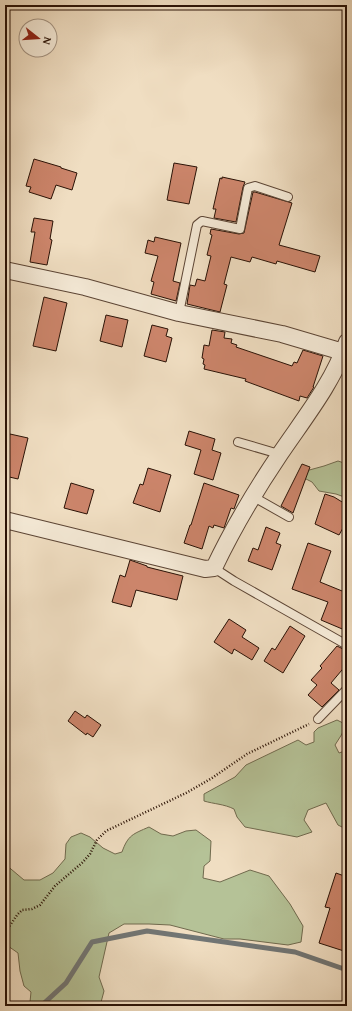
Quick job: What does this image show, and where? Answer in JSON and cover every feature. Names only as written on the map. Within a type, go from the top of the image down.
[{"type":"street","points":[[5,270],[85,287],[179,313],[345,347],[326,388],[252,496],[231,531],[214,568],[204,569],[5,520]]},
{"type":"lane","points":[[179,313],[196,225],[202,221],[240,229],[248,188],[254,186],[288,197]]},
{"type":"lane","points":[[238,442],[280,454]]},
{"type":"lane","points":[[252,496],[289,517]]},
{"type":"lane","points":[[214,568],[234,581],[347,645]]},
{"type":"lane","points":[[318,719],[347,689]]},
{"type":"path","points":[[5,930],[22,910],[32,909],[40,905],[55,886],[84,862],[90,854],[96,840],[106,831],[186,793],[212,778],[247,754],[318,719]]},
{"type":"green space","points":[[338,461],[347,464],[347,498],[336,494],[319,491],[312,482],[304,478],[302,472]]},
{"type":"green space","points":[[337,720],[345,724],[342,734],[335,745],[339,753],[347,750],[347,827],[344,828],[338,825],[326,803],[308,810],[304,820],[312,832],[297,837],[245,827],[237,817],[234,809],[204,801],[204,794],[235,777],[246,765],[298,740],[306,745],[314,742],[314,732],[318,728]]},
{"type":"green space","points":[[149,827],[161,834],[173,836],[186,831],[196,830],[211,841],[210,861],[204,866],[203,878],[220,882],[250,870],[269,876],[290,904],[303,926],[301,942],[288,945],[240,939],[224,939],[170,925],[124,924],[109,933],[99,977],[104,991],[100,1006],[28,1006],[31,992],[24,986],[20,971],[18,953],[8,946],[5,946],[5,864],[24,880],[40,880],[53,873],[65,859],[66,844],[71,837],[81,833],[90,837],[103,848],[115,854],[122,852],[129,838],[139,831]]},
{"type":"building","points":[[34,159],[77,173],[72,190],[56,185],[51,199],[29,192],[31,187],[26,186]]},
{"type":"building","points":[[174,163],[197,167],[189,204],[167,200]]},
{"type":"building","points":[[222,177],[245,182],[236,222],[214,218],[216,209],[213,209],[220,178],[222,179]]},
{"type":"building","points":[[253,192],[292,203],[279,245],[320,256],[315,272],[277,261],[276,264],[252,257],[250,262],[231,257],[224,284],[227,285],[220,312],[187,304],[190,285],[195,286],[197,279],[205,281],[211,256],[207,255],[212,235],[210,234],[211,229],[239,234],[244,233]]},
{"type":"building","points":[[34,218],[53,221],[50,239],[52,240],[47,265],[30,262],[35,232],[31,232]]},
{"type":"building","points":[[155,237],[181,243],[173,281],[180,283],[176,301],[151,294],[154,282],[151,281],[158,256],[145,253],[148,240],[154,242]]},
{"type":"building","points":[[44,297],[67,303],[56,351],[33,346]]},
{"type":"building","points":[[106,315],[128,320],[122,347],[100,341]]},
{"type":"building","points":[[152,325],[168,329],[166,336],[172,338],[166,362],[144,356]]},
{"type":"building","points":[[212,330],[225,332],[224,338],[232,339],[231,343],[237,345],[236,347],[292,366],[294,362],[297,363],[303,350],[323,356],[314,387],[307,398],[300,396],[299,401],[245,381],[246,379],[204,369],[204,359],[202,358],[204,345],[209,346]]},
{"type":"building","points":[[189,431],[215,439],[212,450],[221,453],[213,480],[194,474],[201,450],[185,445]]},
{"type":"building","points":[[10,434],[28,438],[18,479],[5,476],[5,444],[7,445]]},
{"type":"building","points":[[302,464],[310,467],[293,513],[281,506]]},
{"type":"building","points":[[148,468],[171,475],[160,512],[133,503],[140,484],[143,485]]},
{"type":"building","points":[[71,483],[94,490],[87,514],[64,508]]},
{"type":"building","points":[[204,483],[239,495],[234,509],[231,508],[224,528],[214,525],[213,528],[209,526],[202,549],[184,543]]},
{"type":"building","points":[[325,494],[334,497],[347,505],[347,521],[339,535],[315,524]]},
{"type":"building","points":[[266,527],[280,533],[276,543],[281,545],[272,570],[248,561],[253,548],[258,550]]},
{"type":"building","points":[[308,543],[331,551],[320,582],[347,593],[347,631],[321,620],[328,602],[292,589]]},
{"type":"building","points":[[130,560],[147,567],[183,576],[177,600],[136,590],[131,607],[112,602],[120,575],[125,577]]},
{"type":"building","points":[[229,619],[246,630],[242,637],[259,648],[252,660],[234,649],[232,654],[214,642]]},
{"type":"building","points":[[290,626],[305,636],[283,673],[264,661],[272,648],[275,650]]},
{"type":"building","points":[[337,646],[347,651],[347,664],[331,683],[339,690],[322,707],[308,695],[317,685],[311,680],[322,668],[320,666]]},
{"type":"building","points":[[75,711],[85,718],[87,715],[101,725],[93,737],[87,733],[86,735],[68,721]]},
{"type":"building","points":[[336,873],[347,877],[347,952],[319,943],[330,908],[325,907]]},
{"type":"waterway","points":[[41,1006],[66,983],[92,942],[147,931],[295,952],[347,970]]}]
